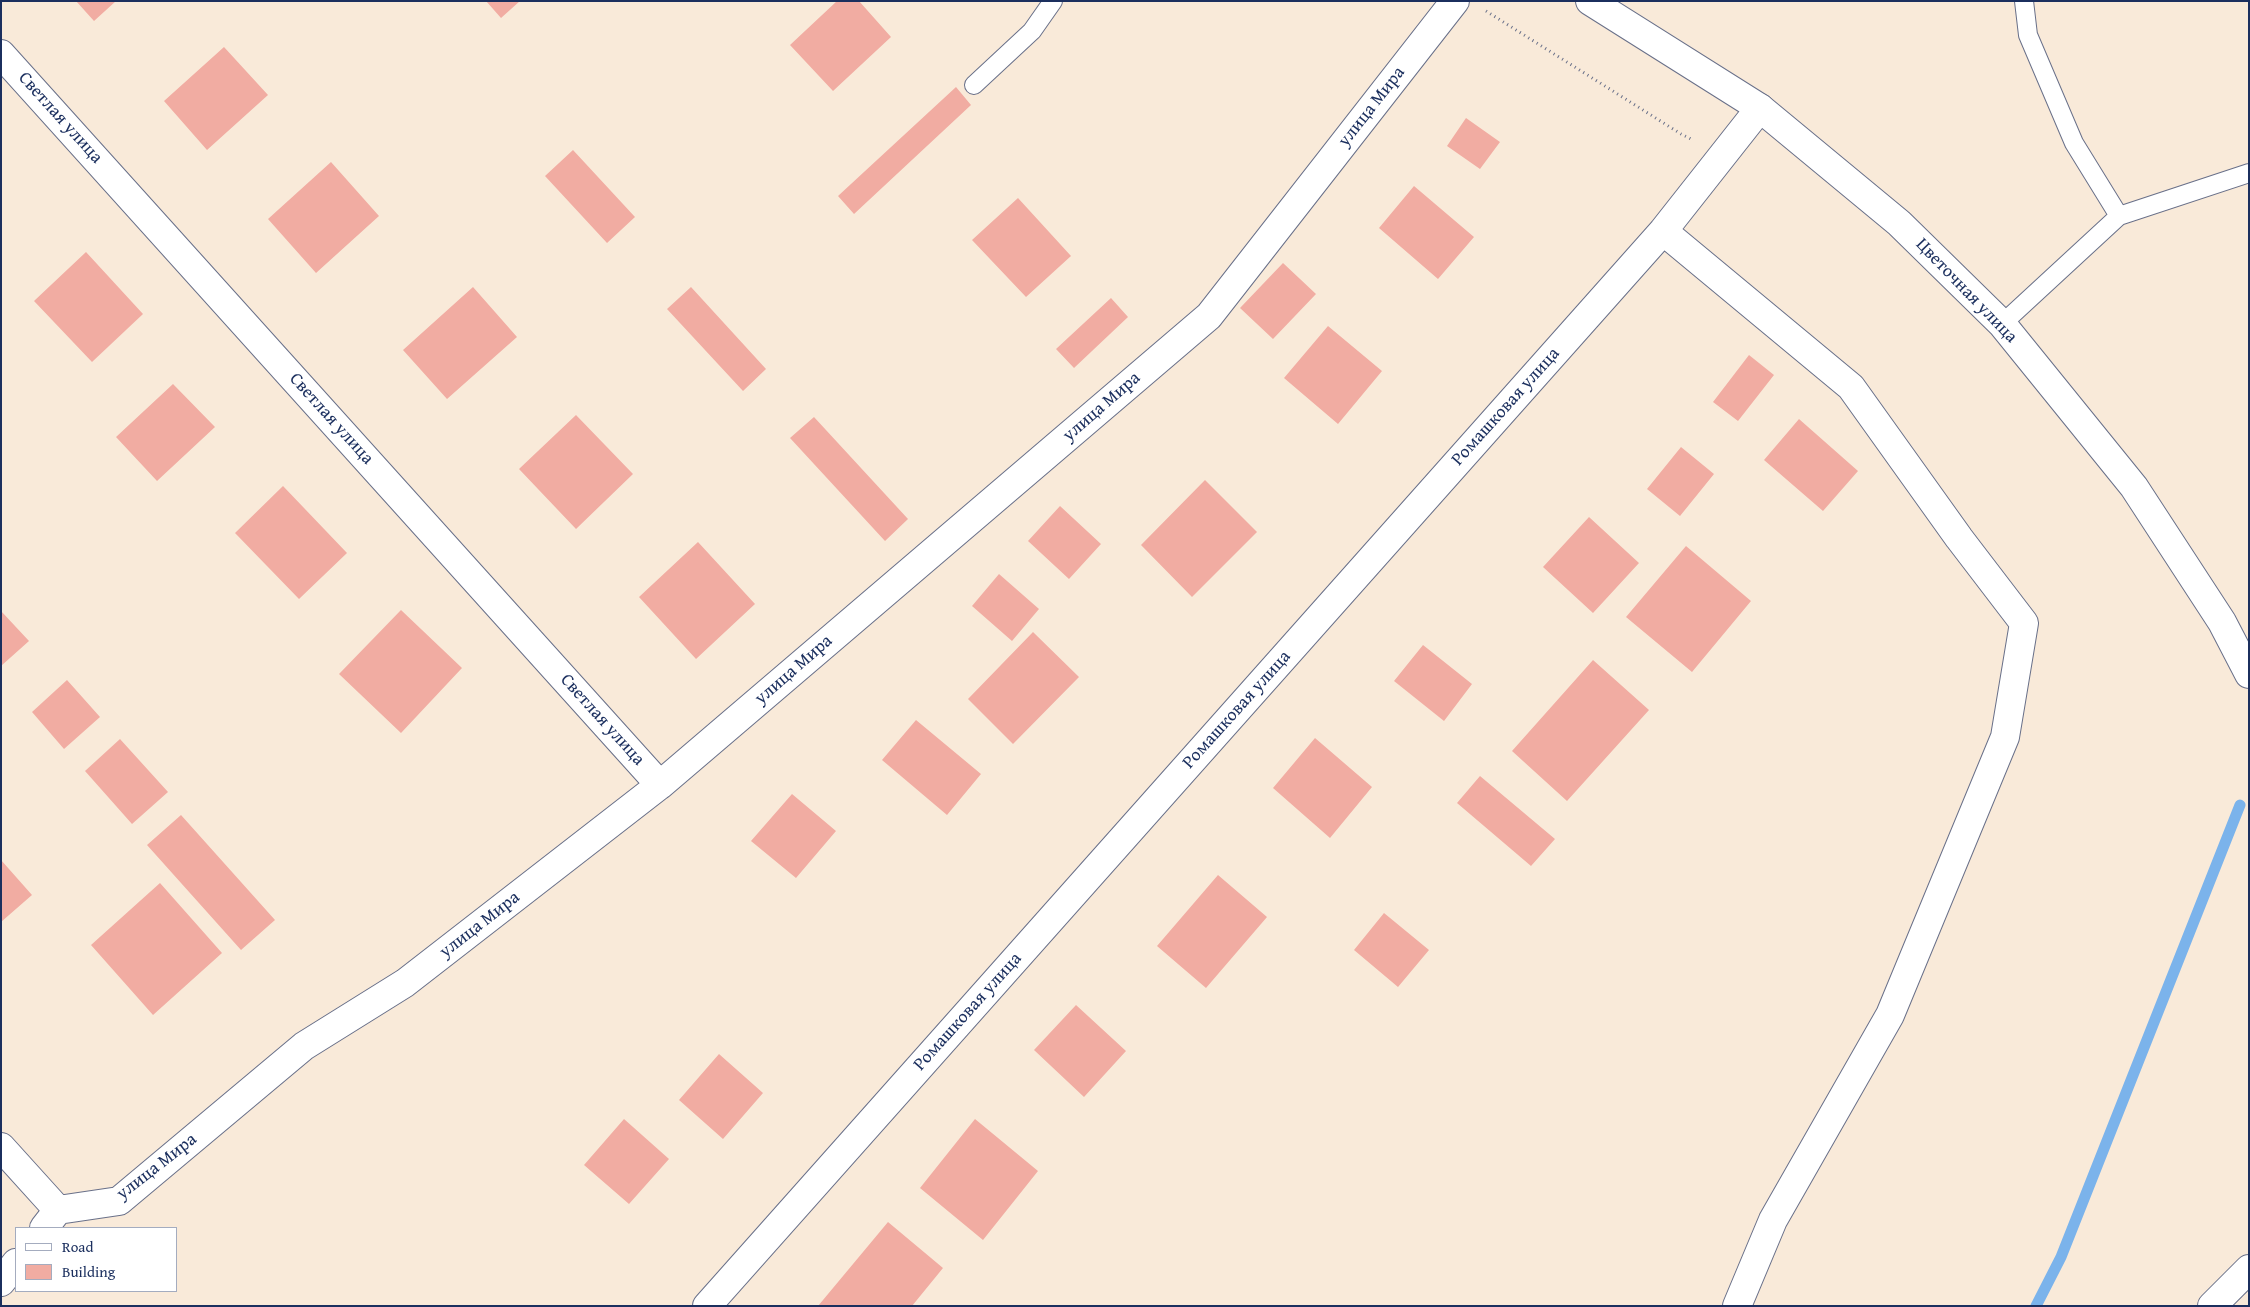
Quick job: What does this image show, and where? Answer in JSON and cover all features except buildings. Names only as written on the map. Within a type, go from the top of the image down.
[{"type":"street","name":"Цветочная улица","points":[[1590,1],[1760,108],[1899,223],[2002,324],[2134,487],[2222,622],[2249,674]]},
{"type":"street","name":"улица Мира","points":[[51,1219],[120,1201],[304,1046],[405,983],[660,784],[1209,316],[1467,4]]},
{"type":"street","name":"Светлая улица","points":[[1,54],[660,784]]},
{"type":"street","name":"Ромашковая улица","points":[[707,1306],[1663,231],[1760,108]]},
{"type":"street","points":[[1663,231],[1851,387],[1959,538],[2024,623],[2005,737],[1893,1006],[1773,1220],[1737,1306]]},
{"type":"street","points":[[1,1147],[51,1219]]},
{"type":"street","points":[[1,1282],[15,1264]]},
{"type":"street","points":[[2212,1306],[2249,1269]]},
{"type":"lane","points":[[974,85],[1032,30],[1053,1]]},
{"type":"lane","points":[[2024,1],[2028,35],[2074,143],[2119,216]]},
{"type":"lane","points":[[2002,324],[2119,216],[2249,173]]},
{"type":"path","points":[[1467,4],[1681,134],[1723,153]]},
{"type":"waterway","points":[[2036,1306],[2061,1257],[2240,805]]}]
